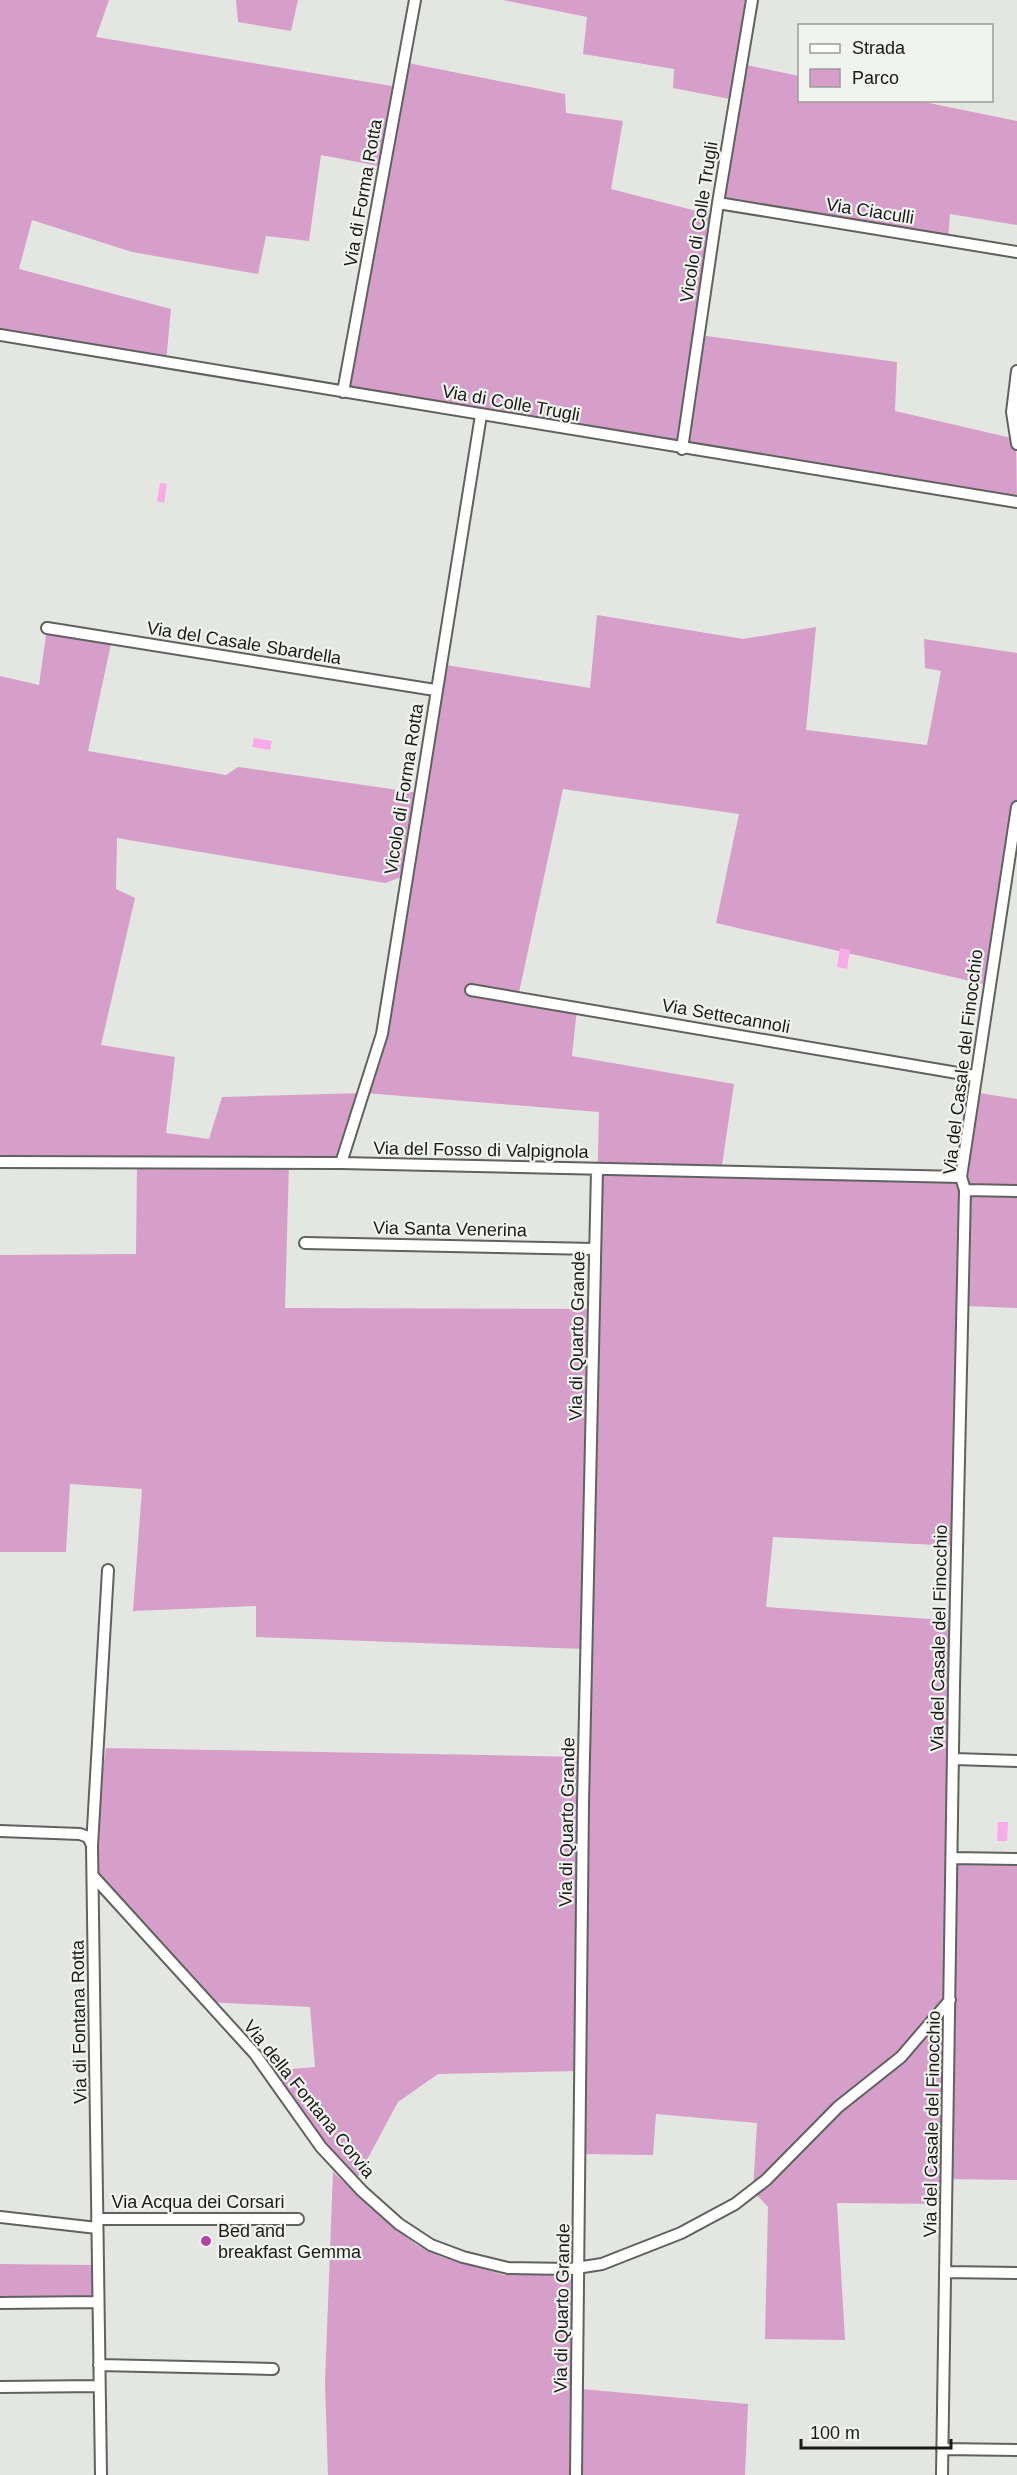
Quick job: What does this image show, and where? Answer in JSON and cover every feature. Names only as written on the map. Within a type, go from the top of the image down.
[{"type":"street","name":"Via di Forma Rotta","points":[[344,392],[415,0]]},
{"type":"street","name":"Vicolo di Colle Trugli","points":[[682,449],[718,203],[752,0]]},
{"type":"street","name":"Via Ciaculli","points":[[718,203],[1017,252]]},
{"type":"street","name":"Via di Colle Trugli","points":[[0,335],[682,449],[1017,502]]},
{"type":"street","points":[[1017,371],[1012,412],[1017,444]]},
{"type":"street","name":"Vicolo di Forma Rotta","points":[[341,1163],[382,1034],[480,415]]},
{"type":"street","name":"Via del Casale Sbardella","points":[[47,628],[435,690]]},
{"type":"street","name":"Via del Casale del Finocchio","points":[[942,2475],[965,1190],[961,1177],[1017,807]]},
{"type":"street","name":"Via Settecannoli","points":[[471,990],[975,1076]]},
{"type":"street","name":"Via del Fosso di Valpignola","points":[[0,1162],[341,1163],[961,1177]]},
{"type":"street","name":"Via di Quarto Grande","points":[[576,2475],[583,1803],[597,1170]]},
{"type":"street","points":[[965,1190],[1017,1191]]},
{"type":"street","name":"Via Santa Venerina","points":[[305,1242],[595,1249]]},
{"type":"street","name":"Via di Fontana Rotta","points":[[101,2475],[92,1846],[108,1570]]},
{"type":"street","points":[[954,1759],[1017,1761]]},
{"type":"street","points":[[0,1830],[80,1834],[88,1837],[92,1846]]},
{"type":"street","points":[[952,1858],[1017,1860]]},
{"type":"street","name":"Via della Fontana Corvia","points":[[94,1877],[255,2054],[327,2155],[383,2211],[431,2245],[470,2259],[516,2269],[579,2268],[609,2262],[665,2241],[741,2200],[766,2180],[838,2107],[904,2055],[931,2020],[951,2000]]},
{"type":"street","name":"Via Acqua dei Corsari","points":[[0,2217],[97,2223],[298,2219]]},
{"type":"street","points":[[945,2272],[1017,2273]]},
{"type":"street","points":[[0,2302],[98,2302]]},
{"type":"street","points":[[99,2365],[273,2369]]},
{"type":"street","points":[[0,2387],[99,2386]]},
{"type":"street","points":[[942,2449],[1017,2450]]},
{"type":"green space","points":[[0,0],[109,0],[96,37],[398,87],[403,62],[565,94],[566,113],[623,121],[611,189],[716,216],[699,335],[897,362],[895,411],[1016,439],[1017,503],[343,392],[384,167],[321,155],[309,241],[266,236],[258,274],[132,252],[32,220],[19,269],[171,309],[166,362],[0,335]]},
{"type":"green space","points":[[236,0],[298,0],[291,31],[238,22]]},
{"type":"green space","points":[[503,0],[752,0],[741,64],[798,76],[798,102],[924,102],[1017,121],[1017,225],[950,214],[948,241],[718,203],[735,100],[673,88],[674,69],[583,54],[587,17]]},
{"type":"green space","points":[[597,615],[743,639],[816,627],[806,730],[927,745],[941,671],[925,668],[924,639],[1017,653],[1017,807],[988,985],[716,923],[739,814],[563,789],[518,997],[577,1008],[572,1056],[734,1084],[721,1172],[961,1177],[973,1092],[1017,1099],[1017,1308],[967,1306],[957,1546],[773,1537],[766,1607],[956,1621],[952,1858],[1017,1859],[1017,2180],[948,2179],[947,2204],[837,2203],[845,2340],[765,2339],[768,2207],[753,2191],[757,2123],[656,2114],[653,2155],[580,2154],[581,2071],[438,2074],[398,2102],[354,2184],[269,2071],[315,2067],[310,2007],[206,2002],[94,1877],[92,1846],[106,1748],[584,1757],[586,1649],[256,1637],[256,1606],[133,1611],[142,1489],[70,1484],[66,1552],[0,1552],[0,1255],[136,1254],[137,1163],[0,1162],[0,676],[39,685],[47,628],[112,639],[88,751],[226,775],[238,767],[419,793],[440,664],[590,688]],"holes":[[[117,838],[385,883],[407,875],[365,1093],[222,1097],[209,1139],[166,1133],[175,1057],[101,1045],[135,898],[116,889]],[[365,1093],[599,1112],[594,1309],[285,1308],[289,1163],[341,1163]]]},
{"type":"green space","points":[[333,2172],[417,2245],[442,2257],[504,2275],[568,2274],[573,2276],[571,2475],[328,2475],[325,2383]]},
{"type":"green space","points":[[0,2264],[94,2265],[94,2296],[0,2297]]},
{"type":"green space","points":[[581,2389],[748,2404],[745,2475],[580,2475]]},
{"type":"shaded area","points":[[160,483],[167,484],[164,503],[157,501]]},
{"type":"shaded area","points":[[254,738],[272,741],[270,750],[252,747]]},
{"type":"shaded area","points":[[840,948],[850,950],[847,969],[837,967]]},
{"type":"shaded area","points":[[723,1013],[744,1015],[743,1024],[723,1022]]},
{"type":"shaded area","points":[[998,1822],[1008,1822],[1007,1841],[997,1841]]},
{"type":"place","name":"Bed and breakfast Gemma","points":[[206,2241]]}]
